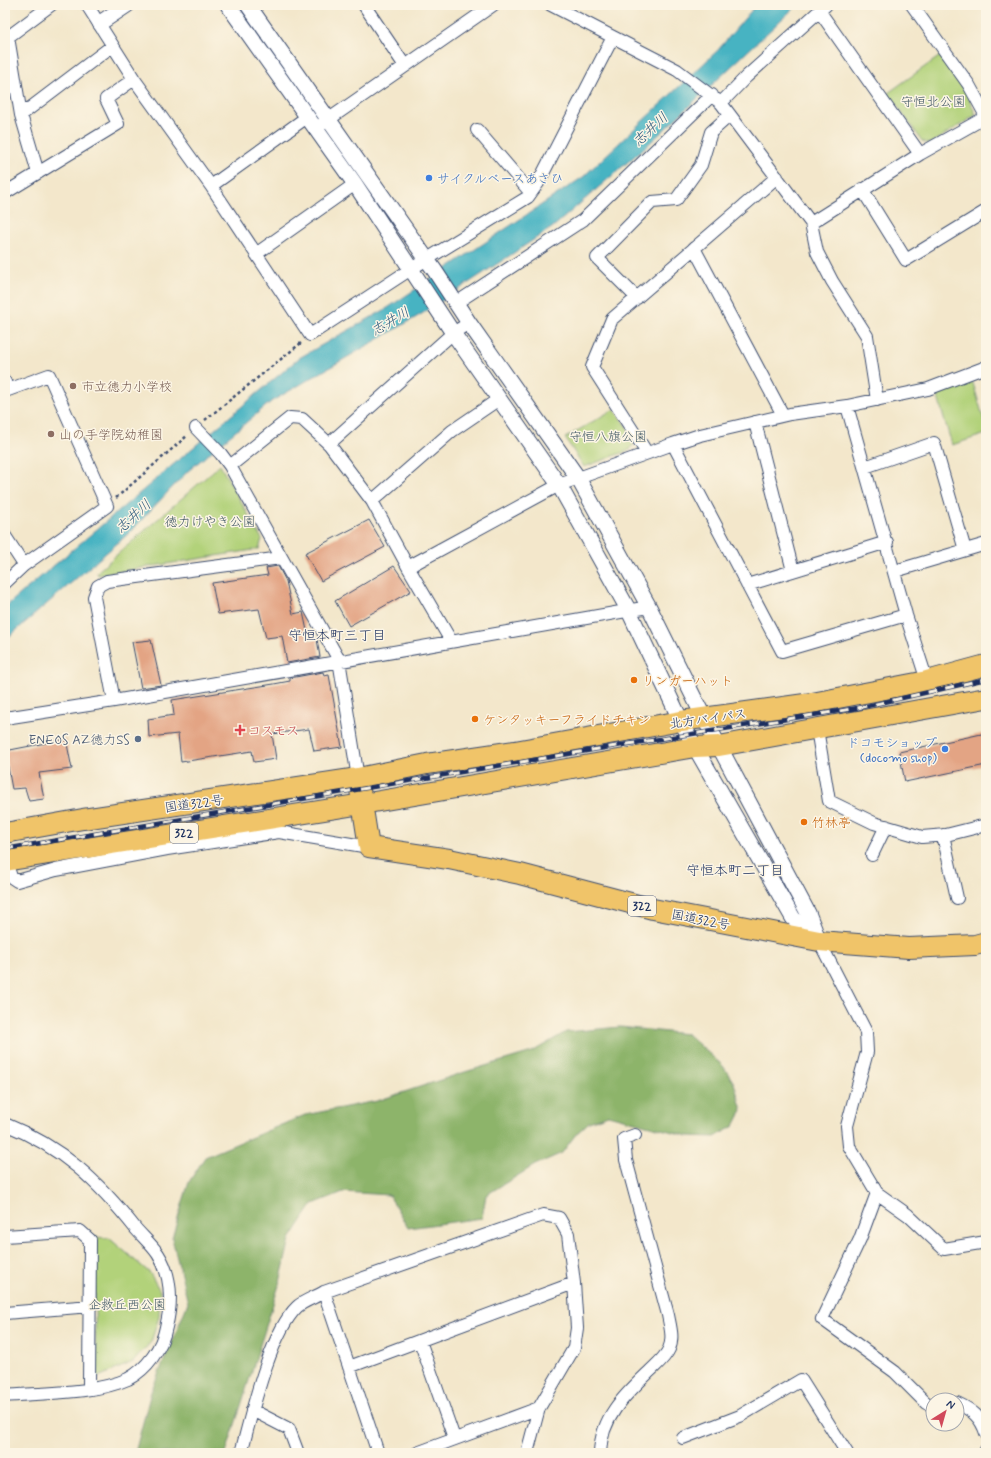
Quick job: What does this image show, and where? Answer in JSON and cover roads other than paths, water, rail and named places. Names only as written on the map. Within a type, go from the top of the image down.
[{"type":"highway","name":"北方バイパス","points":[[358,778],[427,764],[515,751],[680,721],[812,703],[927,681],[986,665]]},
{"type":"highway","name":"北方バイパス","points":[[362,804],[695,747],[719,746],[986,698]]},
{"type":"highway","points":[[358,778],[369,846]]},
{"type":"highway","name":"国道322号","points":[[5,833],[83,819],[358,778]]},
{"type":"highway","name":"国道322号","points":[[5,860],[362,804]]},
{"type":"highway","name":"国道322号","points":[[369,846],[449,859],[520,874],[653,909],[819,941],[909,948],[975,945],[986,942]]},
{"type":"street","points":[[38,173],[20,115],[6,35],[52,5]]},
{"type":"street","points":[[87,5],[134,79],[211,186],[310,335],[431,265],[528,197],[538,183],[614,37]]},
{"type":"street","points":[[100,24],[127,5]]},
{"type":"street","points":[[228,5],[355,184],[438,311],[559,485],[628,611],[680,721],[793,918],[819,941]]},
{"type":"street","points":[[248,5],[431,265],[469,323],[578,478],[649,607],[704,718],[808,913],[819,941],[866,1032],[867,1052],[846,1131],[849,1146],[878,1193],[908,1215],[944,1249],[986,1242]]},
{"type":"street","points":[[364,5],[405,66]]},
{"type":"street","points":[[211,186],[311,122],[328,119],[494,5]]},
{"type":"street","points":[[550,5],[677,70],[717,99],[811,223],[817,252],[829,276],[867,336],[877,400]]},
{"type":"street","points":[[811,223],[862,189],[986,117],[969,85],[912,5]]},
{"type":"street","points":[[455,301],[583,220],[717,99],[746,77],[823,8],[920,154]]},
{"type":"street","points":[[20,115],[112,46]]},
{"type":"street","points":[[5,193],[118,124],[106,99],[134,79]]},
{"type":"street","points":[[637,298],[597,258],[652,202],[676,200],[701,165],[711,132],[730,115]]},
{"type":"street","points":[[477,130],[531,193]]},
{"type":"street","points":[[647,453],[592,367],[612,319],[777,177]]},
{"type":"street","points":[[256,254],[355,184]]},
{"type":"street","points":[[862,189],[906,260],[986,212]]},
{"type":"street","points":[[694,248],[783,415]]},
{"type":"street","points":[[328,444],[453,333],[469,323]]},
{"type":"street","points":[[408,567],[559,485],[673,444],[783,415],[847,406],[928,389],[985,372]]},
{"type":"street","points":[[5,382],[8,390],[49,375],[107,506],[24,565],[5,583]]},
{"type":"street","points":[[372,500],[452,431],[499,399]]},
{"type":"street","points":[[847,406],[887,542],[906,615],[927,681]]},
{"type":"street","points":[[230,466],[290,418],[302,419],[328,444],[372,500],[408,567],[451,641]]},
{"type":"street","points":[[754,422],[793,570]]},
{"type":"street","points":[[199,431],[221,454],[230,466],[339,660],[358,778]]},
{"type":"street","points":[[865,467],[934,443],[965,550]]},
{"type":"street","points":[[673,444],[782,651],[906,615]]},
{"type":"street","points":[[5,536],[24,565]]},
{"type":"street","points":[[747,585],[887,542]]},
{"type":"street","points":[[895,571],[986,544]]},
{"type":"street","points":[[114,701],[94,597],[98,586],[107,581],[281,558]]},
{"type":"street","points":[[5,718],[114,701],[339,660],[649,607]]},
{"type":"street","points":[[817,729],[829,801],[874,823],[922,837],[943,836],[986,826]]},
{"type":"street","points":[[872,855],[886,826]]},
{"type":"street","points":[[5,860],[11,878],[17,881],[56,870],[167,849],[279,832],[369,846]]},
{"type":"street","points":[[943,836],[957,898]]},
{"type":"street","points":[[5,1124],[23,1131],[65,1156],[92,1178],[158,1254],[170,1289],[170,1308],[160,1347],[140,1371],[113,1385],[89,1389],[5,1396]]},
{"type":"street","points":[[600,1453],[602,1433],[610,1416],[623,1397],[662,1359],[669,1348],[672,1334],[626,1160],[624,1139],[635,1135]]},
{"type":"street","points":[[878,1193],[860,1239],[822,1319],[895,1372],[925,1402]]},
{"type":"street","points":[[241,1453],[252,1410],[281,1328],[297,1306],[324,1292],[543,1215],[559,1218],[568,1234],[574,1283],[577,1328],[574,1348],[539,1408],[528,1453]]},
{"type":"street","points":[[5,1236],[80,1231],[90,1240],[91,1306],[89,1389]]},
{"type":"street","points":[[349,1367],[574,1283]]},
{"type":"street","points":[[324,1292],[378,1453]]},
{"type":"street","points":[[5,1313],[91,1306]]},
{"type":"street","points":[[420,1341],[454,1438]]},
{"type":"street","points":[[683,1438],[740,1416],[801,1380],[847,1453]]},
{"type":"street","points":[[965,1407],[974,1412],[986,1433]]},
{"type":"street","points":[[417,1453],[454,1438],[539,1408]]},
{"type":"street","points":[[252,1410],[289,1429],[298,1453]]},
{"type":"water","name":"志井川","points":[[756,5],[797,5],[652,141],[553,227],[420,315],[272,401],[188,471],[128,534],[5,640],[5,607],[299,358],[386,309],[583,177],[718,50]]},
{"type":"railway","points":[[5,849],[622,745],[858,708],[986,679]]},
{"type":"place","name":"サイクルベースあさひ","points":[[429,178]]},
{"type":"place","name":"市立徳力小学校","points":[[73,386]]},
{"type":"place","name":"山の手学院幼稚園","points":[[51,434]]},
{"type":"place","name":"リンガーハット","points":[[634,680]]},
{"type":"place","name":"ケンタッキーフライドチキン","points":[[475,719]]},
{"type":"place","name":"コスモス","points":[[240,730]]},
{"type":"place","name":"ENEOS AZ徳力SS","points":[[138,739]]},
{"type":"place","name":"ドコモショップ (docomo shop)","points":[[945,749]]},
{"type":"place","name":"竹林亭","points":[[804,822]]},
{"type":"district","name":"守恒本町三丁目","points":[[337,635]]},
{"type":"district","name":"守恒本町二丁目","points":[[735,870]]},
{"type":"park label","name":"守恒北公園","points":[[933,101]]},
{"type":"park label","name":"守恒八旗公園","points":[[608,436]]},
{"type":"park label","name":"徳力けやき公園","points":[[210,521]]},
{"type":"park label","name":"企救丘西公園","points":[[127,1304]]}]
